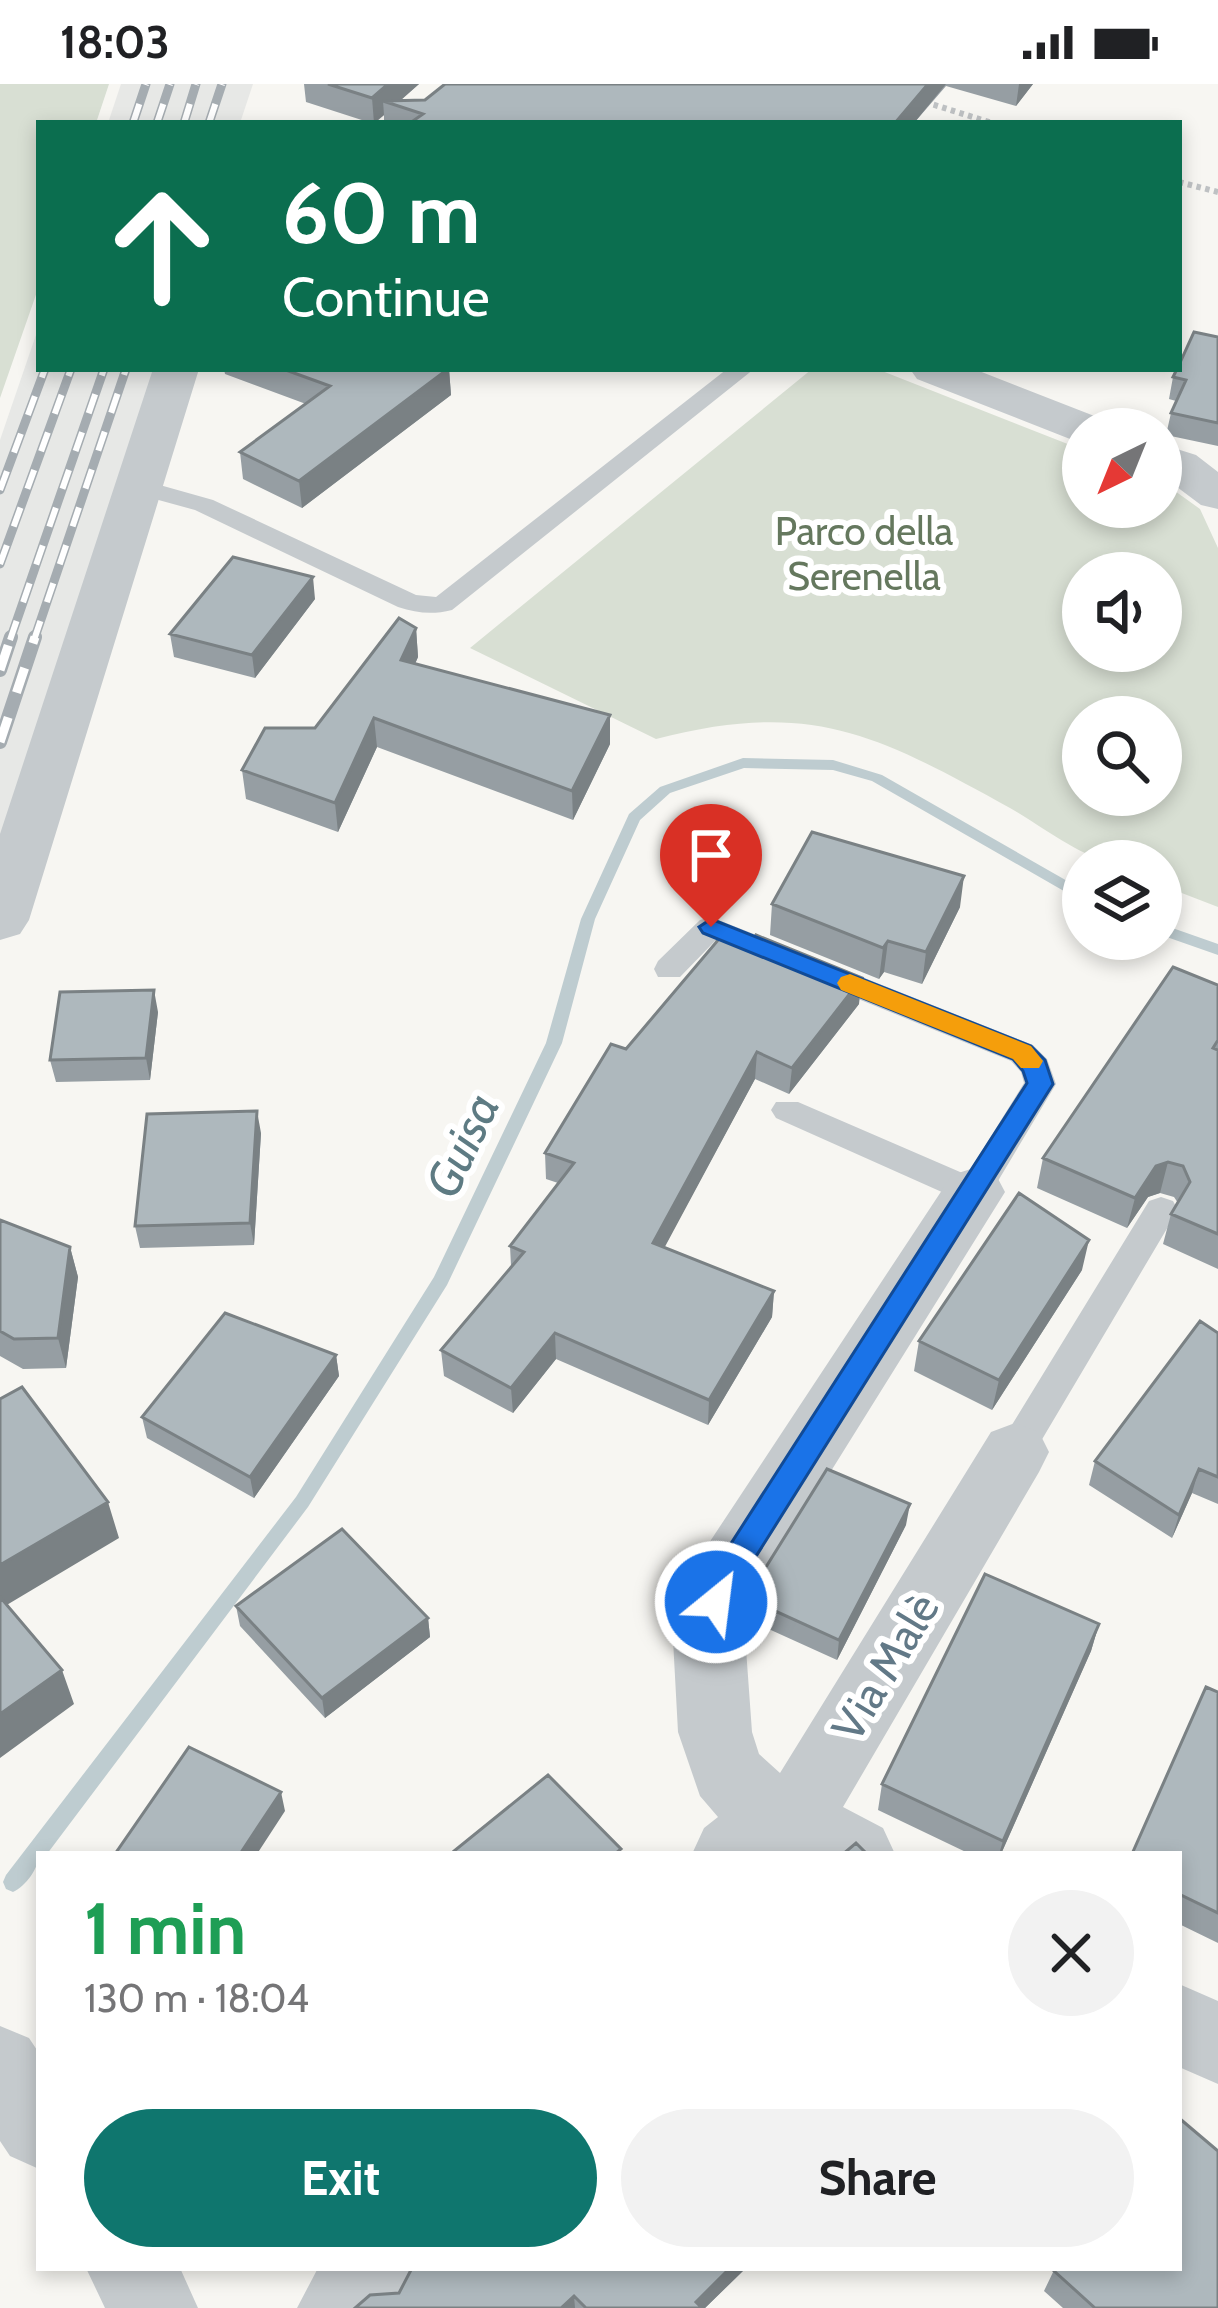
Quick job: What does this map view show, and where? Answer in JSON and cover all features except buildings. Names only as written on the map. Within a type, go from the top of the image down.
[{"type":"street","points":[[0,920],[142,488],[175,372]]},
{"type":"street","points":[[941,372],[1062,420]]},
{"type":"street","points":[[1182,467],[1218,495]]},
{"type":"street","points":[[793,1843],[727,1772],[716,1732],[708,1622],[732,1568],[974,1192]]},
{"type":"street","name":"Via Malè","points":[[793,1843],[1015,1452]]},
{"type":"street","points":[[1182,2026],[1218,2044]]},
{"type":"street","points":[[0,2067],[36,2122]]},
{"type":"street","points":[[131,2271],[155,2308]]},
{"type":"street","points":[[340,2308],[375,2271]]},
{"type":"lane","points":[[142,488],[204,505],[407,602],[443,604],[738,372]]},
{"type":"lane","points":[[669,969],[711,927],[1022,1053],[1036,1067],[1040,1084],[974,1192],[787,1110]]},
{"type":"lane","points":[[1015,1452],[1161,1210]]},
{"type":"path","points":[[910,98],[982,120]]},
{"type":"path","points":[[1182,183],[1218,192]]},
{"type":"shaded area","points":[[121,84],[253,84],[241,120],[109,120]]},
{"type":"shaded area","points":[[36,335],[36,372],[156,372],[0,847],[0,440]]},
{"type":"green space","points":[[0,84],[109,84],[97,120],[36,120],[36,295],[0,398]]},
{"type":"green space","name":"Parco della Serenella","points":[[808,372],[885,372],[1062,442],[1062,528],[1182,528],[1182,496],[1200,509],[1218,548],[1218,907],[1182,893],[1182,840],[1062,840],[963,782],[880,743],[801,724],[710,727],[656,739],[470,648]]},
{"type":"waterway","name":"Guisa","points":[[37,1851],[302,1502],[441,1280],[554,1043],[588,919],[634,817],[665,790],[743,763],[833,765],[877,778],[1062,885]]},
{"type":"waterway","name":"Guisa","points":[[1182,937],[1218,950]]},
{"type":"waterway","name":"Guisa","points":[[13,1882],[36,1852]]},
{"type":"railway","points":[[134,120],[146,84]]},
{"type":"railway","points":[[158,120],[170,84]]},
{"type":"railway","points":[[185,120],[196,84]]},
{"type":"railway","points":[[210,120],[222,84]]},
{"type":"railway","points":[[0,490],[44,372]]},
{"type":"railway","points":[[0,564],[70,372]]},
{"type":"railway","points":[[10,640],[103,372]]},
{"type":"railway","points":[[34,640],[125,372]]},
{"type":"railway","points":[[0,670],[10,640]]},
{"type":"railway","points":[[0,742],[34,640]]},
{"type":"slow traffic","points":[[850,983],[1022,1053],[1030,1061]]},
{"type":"route","points":[[711,927],[1022,1053],[1036,1067],[1040,1084],[732,1568],[716,1602]]}]
